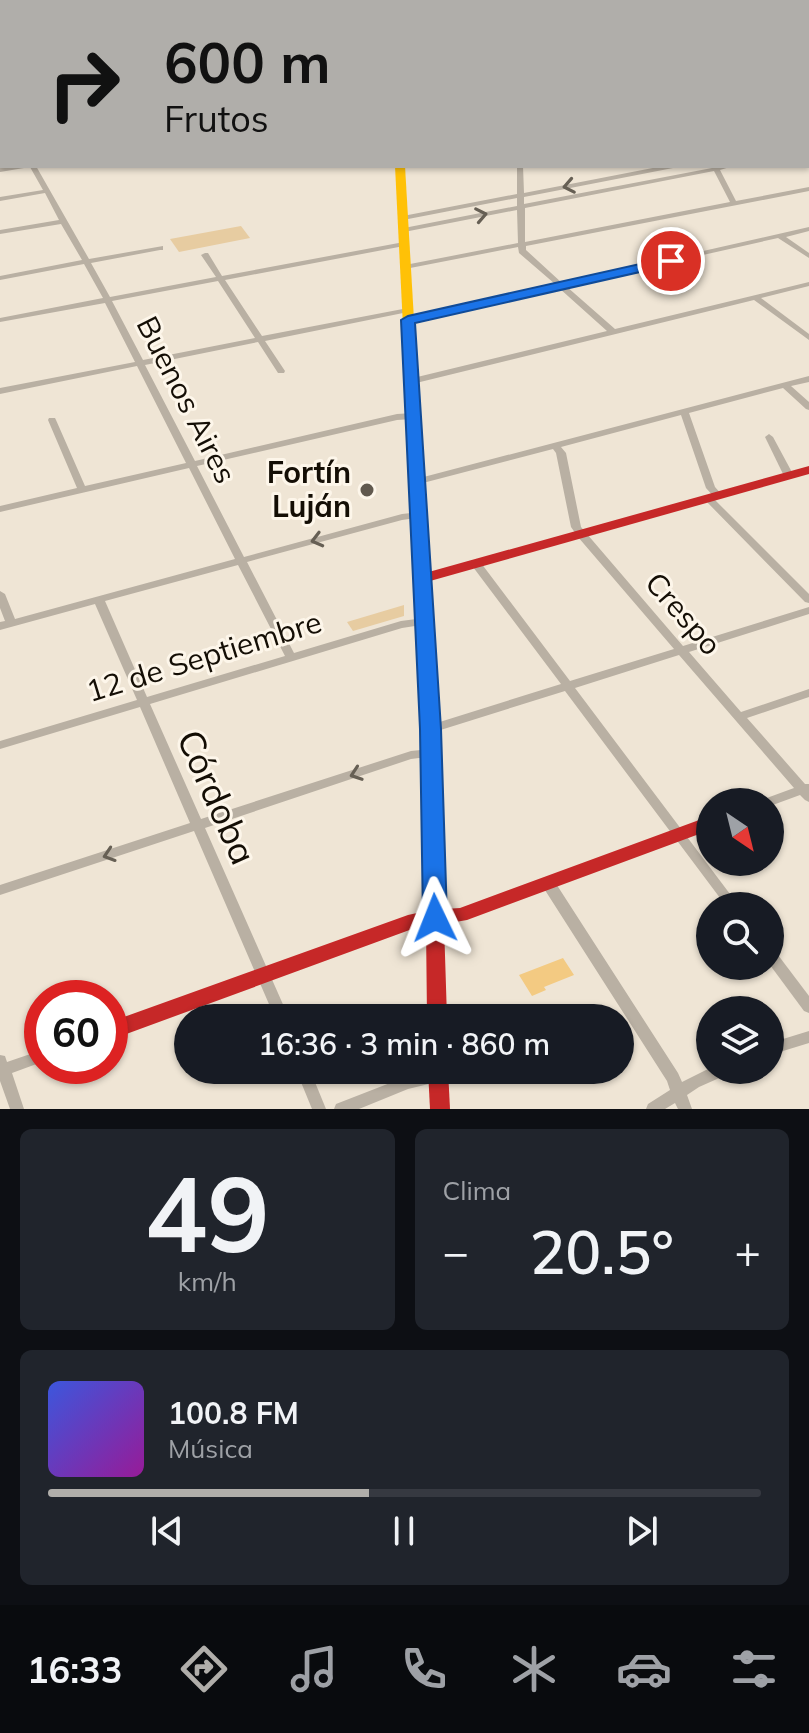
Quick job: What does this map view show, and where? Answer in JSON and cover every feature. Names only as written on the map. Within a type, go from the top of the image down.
[{"type":"main road","points":[[400,168],[431,729],[437,1004]]},
{"type":"main road","points":[[423,578],[802,474]]},
{"type":"main road","points":[[128,1024],[414,920],[461,915],[696,828]]},
{"type":"main road","points":[[439,1084],[440,1109]]},
{"type":"street","name":"Buenos Aires","points":[[31,168],[107,299],[291,658]]},
{"type":"street","points":[[520,168],[522,251],[613,332]]},
{"type":"street","points":[[0,320],[219,278],[404,231],[519,196],[663,168]]},
{"type":"street","points":[[404,231],[715,168],[734,204]]},
{"type":"street","points":[[405,267],[809,189]]},
{"type":"street","points":[[0,199],[46,191]]},
{"type":"street","points":[[0,232],[64,221]]},
{"type":"street","points":[[0,391],[259,338],[408,315],[561,286],[809,229]]},
{"type":"street","points":[[780,236],[809,256]]},
{"type":"street","points":[[0,278],[160,248]]},
{"type":"street","points":[[205,255],[281,371]]},
{"type":"street","points":[[412,381],[809,284]]},
{"type":"street","points":[[755,297],[809,338]]},
{"type":"street","points":[[419,481],[809,379]]},
{"type":"street","points":[[784,385],[809,407]]},
{"type":"street","points":[[684,412],[714,497],[809,600]]},
{"type":"street","points":[[0,509],[397,417],[413,416]]},
{"type":"street","points":[[52,420],[82,490]]},
{"type":"street","points":[[769,437],[802,474]]},
{"type":"street","name":"Crespo","points":[[556,446],[561,453],[576,527],[581,535],[807,791]]},
{"type":"street","points":[[0,594],[5,624],[402,517],[420,515]]},
{"type":"street","points":[[477,565],[723,892]]},
{"type":"street","name":"Córdoba","points":[[99,600],[141,703],[276,1004]]},
{"type":"street","points":[[431,729],[809,610]]},
{"type":"street","name":"12 de Septiembre","points":[[0,745],[401,625],[424,622]]},
{"type":"street","points":[[741,716],[809,693]]},
{"type":"street","points":[[0,890],[411,755],[431,753]]},
{"type":"street","points":[[784,797],[807,791]]},
{"type":"street","points":[[548,883],[680,1093],[685,1109]]},
{"type":"street","points":[[784,974],[809,1007]]},
{"type":"street","points":[[784,1045],[809,1037]]},
{"type":"street","points":[[17,1109],[1,1067],[24,1061]]},
{"type":"street","points":[[309,1084],[319,1109]]},
{"type":"street","points":[[341,1109],[405,1084]]},
{"type":"street","points":[[653,1109],[696,1084]]},
{"type":"shaded area","points":[[241,226],[250,238],[179,252],[170,239]]},
{"type":"shaded area","points":[[404,605],[404,616],[353,631],[347,622]]},
{"type":"shaded area","points":[[563,958],[574,975],[544,987],[546,990],[532,996],[519,975]]},
{"type":"traffic: slow","points":[[400,168],[425,628]]},
{"type":"traffic: jam","points":[[423,578],[809,470]]},
{"type":"traffic: jam","points":[[425,628],[431,729],[437,1004]]},
{"type":"traffic: jam","points":[[128,1024],[414,920],[461,915],[696,828]]},
{"type":"traffic: jam","points":[[439,1084],[440,1109]]},
{"type":"place","name":"Fortín Luján","points":[[367,490]]},
{"type":"route","points":[[435,918],[431,729],[408,320],[671,261]]}]
